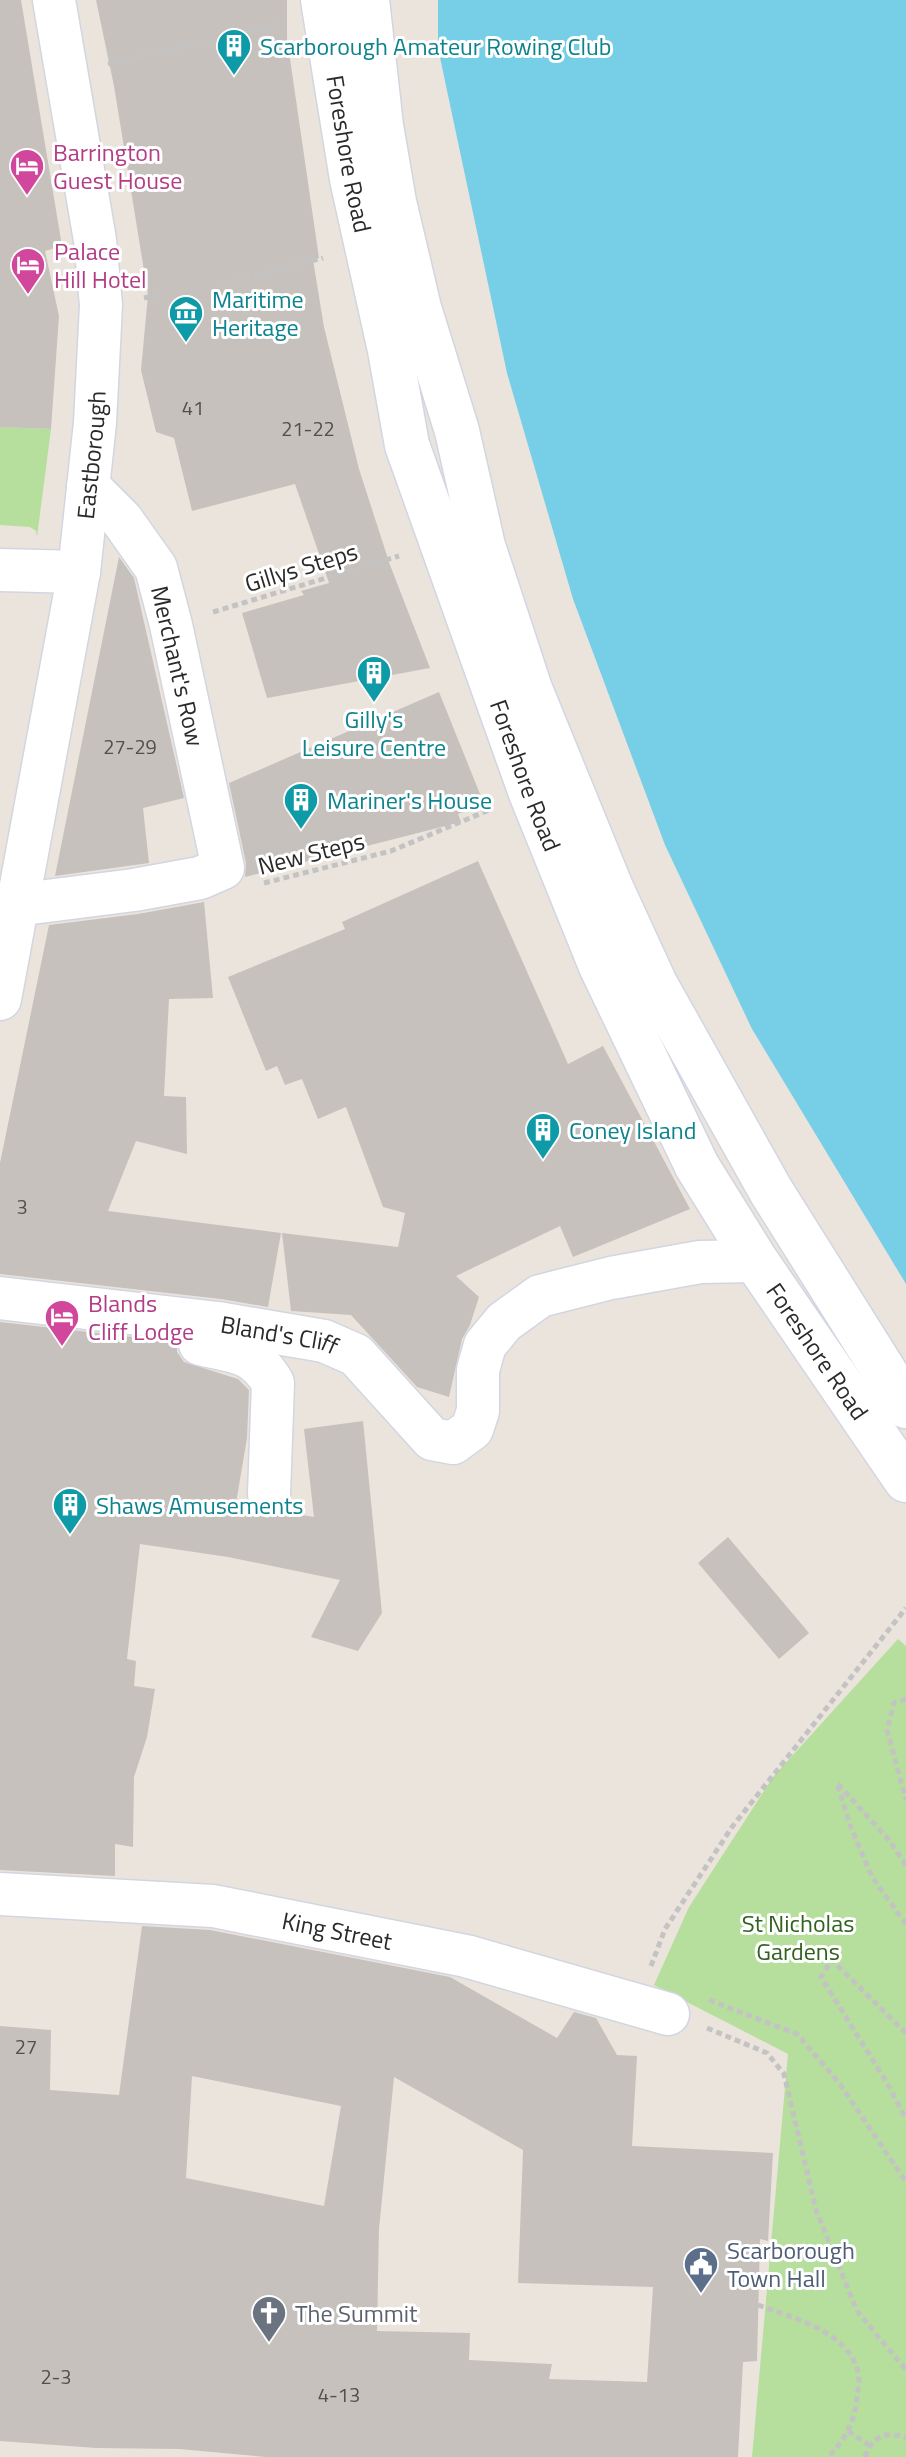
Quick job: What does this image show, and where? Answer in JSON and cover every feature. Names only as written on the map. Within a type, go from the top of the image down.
[{"type":"street","name":"Eastborough","points":[[0,999],[9,907],[79,572],[101,305],[95,240],[54,0]]},
{"type":"street","name":"Foreshore Road","points":[[367,0],[381,126],[394,202],[419,308],[457,431],[483,546],[530,689],[611,888],[655,984],[771,1191],[906,1406]]},
{"type":"street","name":"Foreshore Road","points":[[323,7],[366,247],[390,350],[407,445],[531,793],[601,966],[697,1166],[756,1261],[906,1480]]},
{"type":"street","name":"Merchant's Row","points":[[88,486],[122,520],[156,568],[223,868]]},
{"type":"street","points":[[0,570],[79,572]]},
{"type":"street","points":[[9,907],[200,878],[223,868]]},
{"type":"street","name":"Bland's Cliff","points":[[0,1298],[218,1323],[324,1341],[356,1355],[432,1439],[453,1443],[472,1429],[478,1411],[478,1370],[485,1345],[504,1322],[540,1296],[611,1278],[700,1262],[756,1261]]},
{"type":"street","points":[[134,1313],[156,1334],[252,1357],[265,1369],[273,1383],[269,1494]]},
{"type":"street","name":"King Street","points":[[0,1894],[213,1906],[466,1956],[653,2009]]},
{"type":"path","points":[[68,73],[323,7]]},
{"type":"path","points":[[215,286],[366,247]]},
{"type":"path","points":[[147,298],[159,295]]},
{"type":"path","name":"Gillys Steps","points":[[171,625],[442,543]]},
{"type":"path","name":"New Steps","points":[[223,868],[238,890],[391,851],[461,822]]},
{"type":"path","points":[[653,2009],[665,1929],[732,1827],[906,1608]]},
{"type":"path","points":[[906,1699],[894,1703],[887,1730],[906,1800]]},
{"type":"path","points":[[906,1865],[889,1840],[837,1783],[850,1825],[872,1877],[906,1924]]},
{"type":"path","points":[[906,2033],[832,1960],[821,1977],[906,2119]]},
{"type":"path","points":[[653,2009],[697,1996],[797,2034],[840,2084],[906,2182]]},
{"type":"path","points":[[653,2009],[742,2040],[767,2053],[784,2074],[816,2210],[857,2311],[906,2370]]},
{"type":"path","points":[[758,2305],[800,2320],[834,2338],[850,2352],[859,2374],[856,2409],[844,2441],[828,2457]]},
{"type":"path","points":[[848,2431],[869,2445]]},
{"type":"path","points":[[865,2457],[869,2445],[884,2435],[906,2438]]},
{"type":"green space","points":[[0,427],[51,429],[37,537],[36,531],[30,527],[0,525]]},
{"type":"green space","name":"St Nicholas Gardens","points":[[898,1639],[906,1646],[906,2457],[752,2457],[788,2054],[654,1985],[689,1907],[773,1777]]},
{"type":"water","points":[[438,0],[906,0],[906,1284],[752,1029],[665,845],[573,599],[507,373],[438,48]]},
{"type":"building","points":[[0,0],[21,0],[62,246],[45,251],[59,316],[51,429],[0,427]]},
{"type":"building","points":[[96,0],[287,0],[287,38],[319,258],[313,260],[324,327],[359,469],[390,565],[430,668],[267,698],[242,613],[304,595],[301,591],[329,583],[295,484],[192,511],[174,438],[156,432],[141,370],[148,295],[114,86]]},
{"type":"building","points":[[119,557],[134,578],[184,798],[143,808],[149,863],[55,876]]},
{"type":"building","points":[[439,692],[484,804],[458,814],[461,822],[245,877],[246,863],[229,783]]},
{"type":"building","points":[[478,861],[568,1064],[603,1046],[690,1209],[573,1257],[560,1226],[456,1276],[479,1297],[462,1339],[449,1397],[417,1387],[351,1315],[291,1311],[282,1233],[398,1247],[405,1213],[383,1207],[346,1107],[318,1119],[302,1079],[285,1085],[277,1066],[266,1071],[228,977],[345,929],[342,922]]},
{"type":"building","points":[[204,902],[213,998],[169,999],[164,1096],[186,1097],[187,1154],[136,1141],[108,1211],[281,1233],[268,1307],[0,1274],[0,1163],[49,925]]},
{"type":"building","points":[[0,1322],[177,1342],[177,1352],[184,1362],[238,1379],[249,1390],[247,1438],[236,1503],[248,1505],[256,1514],[267,1518],[284,1512],[314,1517],[304,1429],[363,1421],[382,1613],[358,1651],[311,1637],[340,1580],[228,1557],[140,1544],[127,1659],[136,1661],[134,1686],[155,1689],[147,1737],[134,1777],[133,1847],[115,1844],[115,1876],[0,1870]]},
{"type":"building","points":[[728,1537],[809,1633],[779,1659],[698,1563]]},
{"type":"building","points":[[142,1926],[210,1930],[450,1977],[557,2038],[574,2012],[596,2018],[617,2055],[637,2056],[632,2146],[773,2153],[768,2241],[760,2239],[757,2361],[743,2362],[738,2457],[266,2457],[179,2449],[96,2448],[0,2441],[0,2026],[51,2030],[50,2090],[119,2095]],"holes":[[[192,2076],[341,2106],[324,2206],[186,2178]],[[394,2077],[523,2150],[518,2283],[653,2287],[647,2382],[549,2379],[552,2364],[469,2360],[470,2333],[377,2331],[379,2229]]]},
{"type":"place","name":"Scarborough Amateur Rowing Club","points":[[234,77]]},
{"type":"place","name":"Barrington Guest House","points":[[27,197]]},
{"type":"place","name":"Palace Hill Hotel","points":[[28,296]]},
{"type":"place","name":"Maritime Heritage","points":[[186,344]]},
{"type":"place","name":"Gilly's Leisure Centre","points":[[374,704]]},
{"type":"place","name":"Mariner's House","points":[[301,831]]},
{"type":"place","name":"Coney Island","points":[[543,1161]]},
{"type":"place","name":"Blands Cliff Lodge","points":[[62,1348]]},
{"type":"place","name":"Shaws Amusements","points":[[70,1536]]},
{"type":"place","name":"Scarborough Town Hall","points":[[701,2295]]},
{"type":"place","name":"The Summit","points":[[269,2344]]}]
